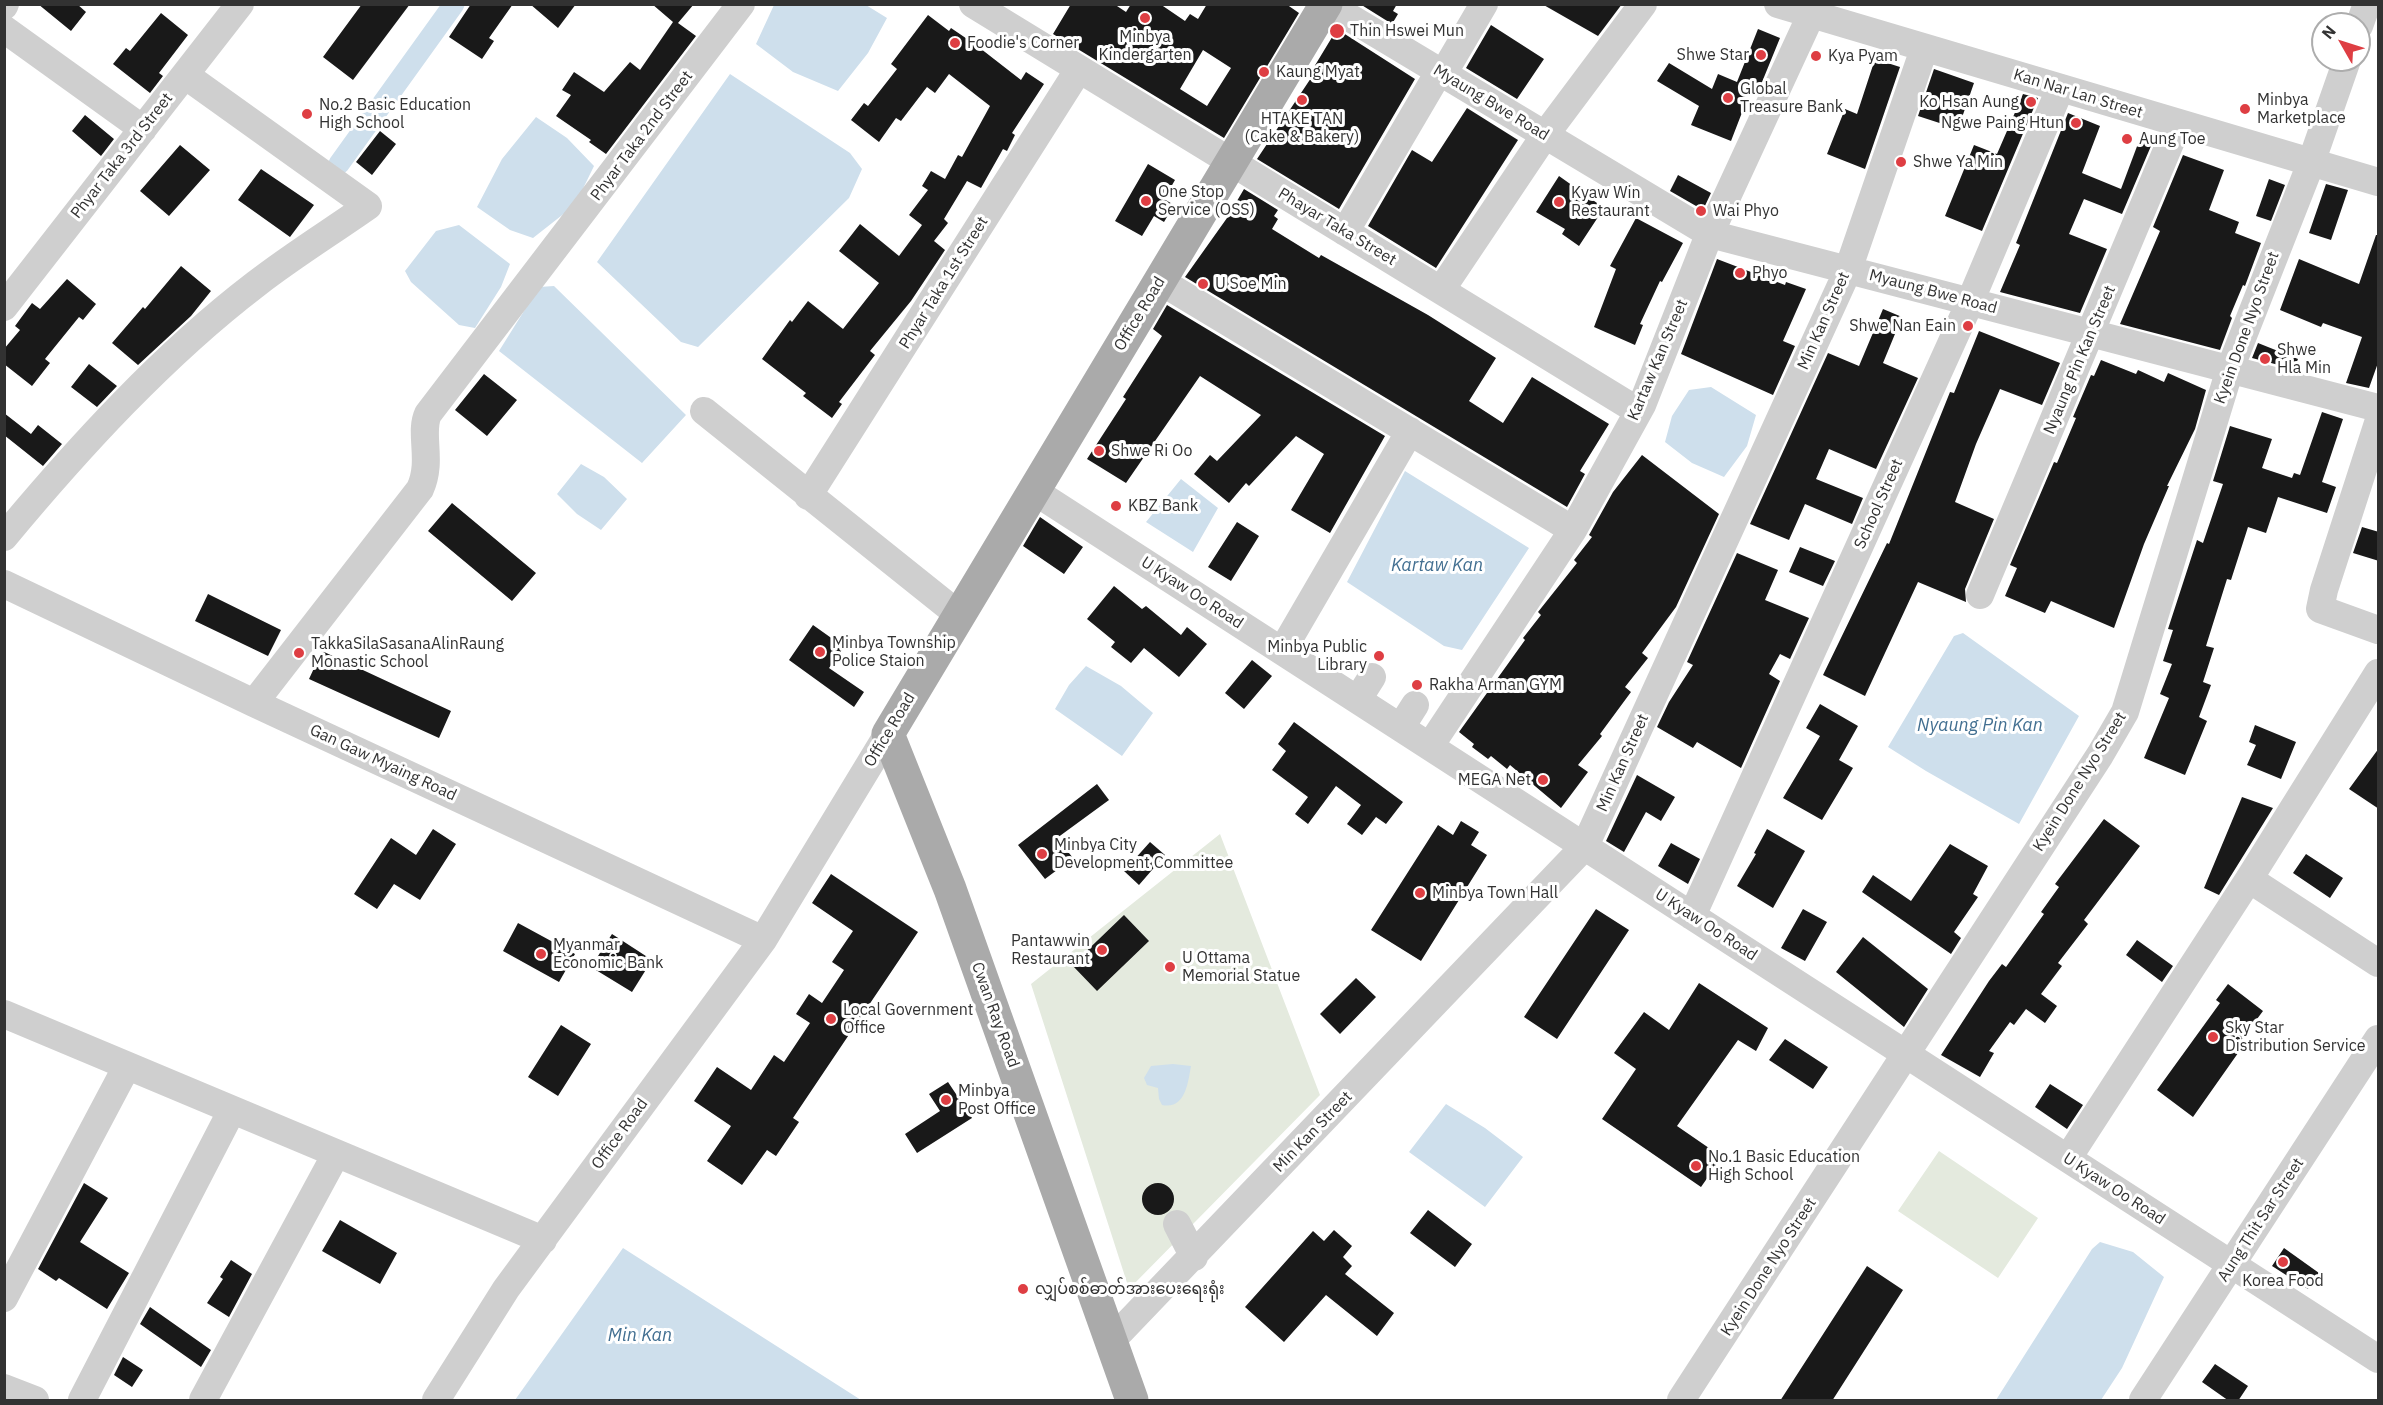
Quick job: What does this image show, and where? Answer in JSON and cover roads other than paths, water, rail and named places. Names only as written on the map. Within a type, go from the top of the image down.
[{"type":"main road","name":"Office Road","points":[[888,734],[1327,4]]},
{"type":"main road","name":"Cwan Ray Road","points":[[888,734],[950,889],[1132,1401]]},
{"type":"street","name":"Phyar Taka 3rd Street","points":[[4,307],[240,4]]},
{"type":"street","name":"Phayar Taka Street","points":[[974,4],[1638,411]]},
{"type":"street","name":"Myaung Bwe Road","points":[[1327,4],[1710,234],[2379,408]]},
{"type":"street","points":[[1346,232],[1484,4]]},
{"type":"street","points":[[1441,290],[1545,135],[1643,4]]},
{"type":"street","name":"Kan Nar Lan Street","points":[[1778,4],[2379,182]]},
{"type":"street","name":"Phyar Taka 2nd Street","points":[[254,703],[420,489],[427,465],[427,417],[732,8]]},
{"type":"street","name":"Kartaw Kan Street","points":[[1431,747],[1573,530],[1638,411],[1710,234],[1811,15]]},
{"type":"street","points":[[4,29],[143,129]]},
{"type":"street","name":"Min Kan Street","points":[[1111,1341],[1194,1257],[1585,846],[1848,270],[1924,49]]},
{"type":"street","name":"Phyar Taka 1st Street","points":[[808,496],[1079,69]]},
{"type":"street","name":"Kyein Done Nyo Street","points":[[1681,1401],[2100,755],[2125,712],[2230,369],[2311,163],[2343,72]]},
{"type":"street","points":[[4,537],[131,396],[189,341],[255,285],[368,206],[185,75]]},
{"type":"street","name":"School Street","points":[[1692,916],[1970,302],[2060,89]]},
{"type":"street","name":"Nyaung Pin Kan Street","points":[[1980,595],[2178,124]]},
{"type":"street","points":[[1160,281],[1573,530]]},
{"type":"street","points":[[704,411],[959,615]]},
{"type":"street","points":[[2379,423],[2324,590],[2320,609],[2379,630]]},
{"type":"street","points":[[1282,651],[1410,431]]},
{"type":"street","name":"U Kyaw Oo Road","points":[[1034,490],[1282,651],[1365,688],[1408,716],[1431,747],[2379,1359]]},
{"type":"street","name":"Gan Gaw Myaing Road","points":[[4,584],[763,940]]},
{"type":"street","points":[[2068,1158],[2250,879],[2379,673]]},
{"type":"street","name":"Office Road","points":[[436,1401],[480,1328],[763,940],[888,734]]},
{"type":"street","points":[[2250,879],[2379,963]]},
{"type":"street","points":[[4,1014],[543,1240]]},
{"type":"street","name":"Aung Thit Sar Street","points":[[2143,1401],[2379,1039]]},
{"type":"street","points":[[4,1298],[127,1066]]},
{"type":"street","points":[[82,1401],[232,1110]]},
{"type":"street","points":[[203,1401],[336,1154]]},
{"type":"street","points":[[1177,1224],[1194,1257]]},
{"type":"street","points":[[4,1388],[35,1401]]},
{"type":"water","points":[[774,5],[866,5],[887,18],[868,53],[838,91],[793,72],[756,44]]},
{"type":"water","points":[[730,74],[850,153],[862,169],[849,198],[698,347],[681,342],[597,262]]},
{"type":"water","points":[[536,117],[567,138],[594,166],[575,205],[533,238],[510,230],[477,207],[502,159]]},
{"type":"water","points":[[459,225],[510,264],[501,287],[475,328],[459,325],[411,282],[405,271],[436,231]]},
{"type":"water","points":[[554,286],[686,415],[642,463],[499,351],[539,287]]},
{"type":"water","points":[[1711,387],[1756,415],[1747,446],[1724,477],[1692,463],[1665,442],[1672,416],[1689,390]]},
{"type":"water","points":[[581,464],[604,477],[627,499],[601,530],[577,514],[557,494]]},
{"type":"water","name":"Kartaw Kan","points":[[1405,471],[1529,548],[1462,650],[1444,646],[1347,582]]},
{"type":"water","points":[[1181,479],[1218,508],[1193,552],[1146,522]]},
{"type":"water","name":"Nyaung Pin Kan","points":[[1963,633],[2079,716],[2019,824],[1888,747],[1954,636]]},
{"type":"water","points":[[1086,666],[1121,686],[1153,713],[1122,756],[1055,709],[1069,685]]},
{"type":"water","points":[[1173,1064],[1191,1066],[1187,1087],[1176,1103],[1162,1105],[1158,1088],[1147,1085],[1144,1078],[1151,1066]]},
{"type":"water","points":[[1446,1104],[1485,1128],[1523,1157],[1485,1207],[1409,1152]]},
{"type":"water","points":[[2100,1242],[2133,1252],[2164,1277],[2122,1368],[2101,1400],[1996,1400],[2092,1249]]},
{"type":"water","name":"Min Kan","points":[[623,1248],[861,1400],[515,1400]]},
{"type":"waterway","points":[[339,164],[454,4]]},
{"type":"place","name":"Minbya Kindergarten","points":[[1145,18]]},
{"type":"place","name":"Thin Hswei Mun","points":[[1337,31]]},
{"type":"place","name":"Foodie's Corner","points":[[955,43]]},
{"type":"place","name":"Shwe Star","points":[[1761,55]]},
{"type":"place","name":"Kya Pyam","points":[[1816,56]]},
{"type":"place","name":"Kaung Myat","points":[[1264,72]]},
{"type":"place","name":"Global Treasure Bank","points":[[1728,98]]},
{"type":"place","name":"HTAKE TAN (Cake & Bakery)","points":[[1302,100]]},
{"type":"place","name":"Ko Hsan Aung","points":[[2031,102]]},
{"type":"place","name":"Minbya Marketplace","points":[[2245,109]]},
{"type":"place","name":"No.2 Basic Education High School","points":[[307,114]]},
{"type":"place","name":"Ngwe Paing Htun","points":[[2076,123]]},
{"type":"place","name":"Aung Toe","points":[[2127,139]]},
{"type":"place","name":"Shwe Ya Min","points":[[1901,162]]},
{"type":"place","name":"One Stop Service (OSS)","points":[[1146,201]]},
{"type":"place","name":"Kyaw Win Restaurant","points":[[1559,202]]},
{"type":"place","name":"Wai Phyo","points":[[1701,211]]},
{"type":"place","name":"Phyo","points":[[1740,273]]},
{"type":"place","name":"U Soe Min","points":[[1203,284]]},
{"type":"place","name":"Shwe Nan Eain","points":[[1968,326]]},
{"type":"place","name":"Shwe Hla Min","points":[[2265,359]]},
{"type":"place","name":"Shwe Ri Oo","points":[[1099,451]]},
{"type":"place","name":"KBZ Bank","points":[[1116,506]]},
{"type":"place","name":"Minbya Township Police Staion","points":[[820,652]]},
{"type":"place","name":"TakkaSilaSasanaAlinRaung Monastic School","points":[[299,653]]},
{"type":"place","name":"Minbya Public Library","points":[[1379,656]]},
{"type":"place","name":"Rakha Arman GYM","points":[[1417,685]]},
{"type":"place","name":"MEGA Net","points":[[1543,780]]},
{"type":"place","name":"Minbya City Development Committee","points":[[1042,854]]},
{"type":"place","name":"Minbya Town Hall","points":[[1420,893]]},
{"type":"place","name":"Pantawwin Restaurant","points":[[1102,950]]},
{"type":"place","name":"Myanmar Economic Bank","points":[[541,954]]},
{"type":"place","name":"U Ottama Memorial Statue","points":[[1170,967]]},
{"type":"place","name":"Local Government Office","points":[[831,1019]]},
{"type":"place","name":"Sky Star Distribution Service","points":[[2213,1037]]},
{"type":"place","name":"Minbya Post Office","points":[[946,1100]]},
{"type":"place","name":"No.1 Basic Education High School","points":[[1696,1166]]},
{"type":"place","name":"Korea Food","points":[[2283,1262]]},
{"type":"place","name":"လျှပ်စစ်ဓာတ်အားပေးရေးရုံး","points":[[1023,1289]]}]
